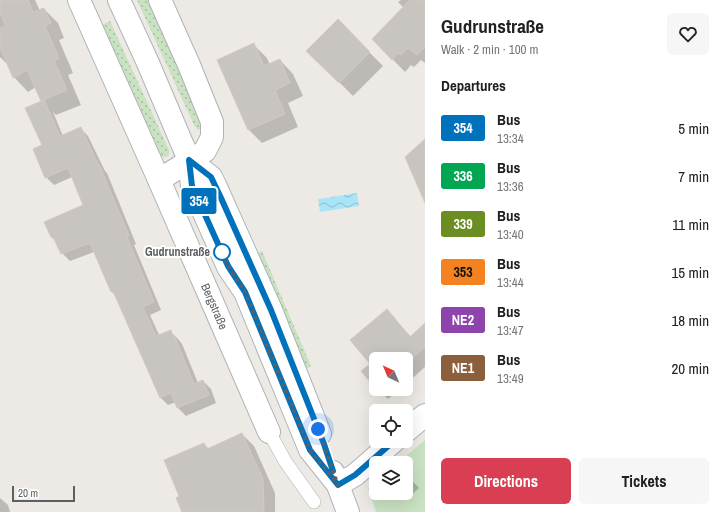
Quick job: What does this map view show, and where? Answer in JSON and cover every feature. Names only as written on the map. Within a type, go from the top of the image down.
[{"type":"street","name":"Bergstraße","points":[[79,0],[160,180],[269,432]]},
{"type":"street","points":[[119,0],[148,63],[189,160],[211,177],[221,198],[271,310],[324,444],[348,512]]},
{"type":"street","points":[[160,0],[212,122],[212,136],[205,151],[160,180]]},
{"type":"street","points":[[413,425],[425,415]]},
{"type":"street","points":[[338,485],[355,475],[386,448]]},
{"type":"lane","points":[[269,432],[285,461],[314,502]]},
{"type":"green space","points":[[137,0],[150,0],[205,121],[202,130],[197,129],[194,125]]},
{"type":"green space","points":[[110,21],[169,150],[169,155],[166,157],[162,157],[158,153],[102,25]]},
{"type":"green space","points":[[262,251],[311,366],[303,370],[253,255]]},
{"type":"green space","points":[[425,440],[425,512],[376,512],[372,500],[413,500],[413,456],[406,456]]},
{"type":"water","points":[[357,193],[359,206],[320,212],[318,199]]},
{"type":"building","points":[[0,0],[28,0],[33,12],[44,8],[51,23],[45,26],[59,58],[54,61],[67,90],[41,101],[27,70],[13,78],[0,47],[0,28],[6,26],[0,13]]},
{"type":"building","points":[[410,0],[425,0],[425,47],[417,55],[408,48],[401,55],[398,53],[392,60],[372,39]]},
{"type":"building","points":[[338,19],[370,52],[339,83],[306,51]]},
{"type":"building","points":[[254,43],[264,66],[280,59],[290,83],[275,90],[285,114],[248,130],[217,60]]},
{"type":"building","points":[[44,100],[60,136],[81,127],[99,164],[129,236],[127,237],[154,302],[143,307],[156,336],[171,330],[194,384],[203,380],[209,395],[177,408],[171,393],[160,398],[113,291],[111,292],[90,243],[61,254],[54,239],[51,237],[44,222],[83,205],[68,168],[45,178],[33,149],[42,145],[25,108]]},
{"type":"building","points":[[425,139],[425,203],[405,157]]},
{"type":"building","points":[[387,309],[410,337],[425,323],[425,347],[413,357],[413,352],[369,352],[369,363],[350,340]]},
{"type":"building","points":[[369,365],[369,381],[361,371]]},
{"type":"building","points":[[242,433],[263,479],[264,512],[182,512],[176,498],[179,496],[164,460],[204,443],[207,449]]},
{"type":"bus line","name":"354","points":[[333,471],[324,444],[271,310],[221,198],[211,177],[189,160],[192,186],[228,266],[245,292],[310,450],[338,485],[355,475],[386,448]]},
{"type":"place","name":"Gudrunstraße","points":[[222,252]]},
{"type":"route","points":[[222,252],[221,250],[228,266],[245,292],[310,450],[338,485],[318,429]]}]
